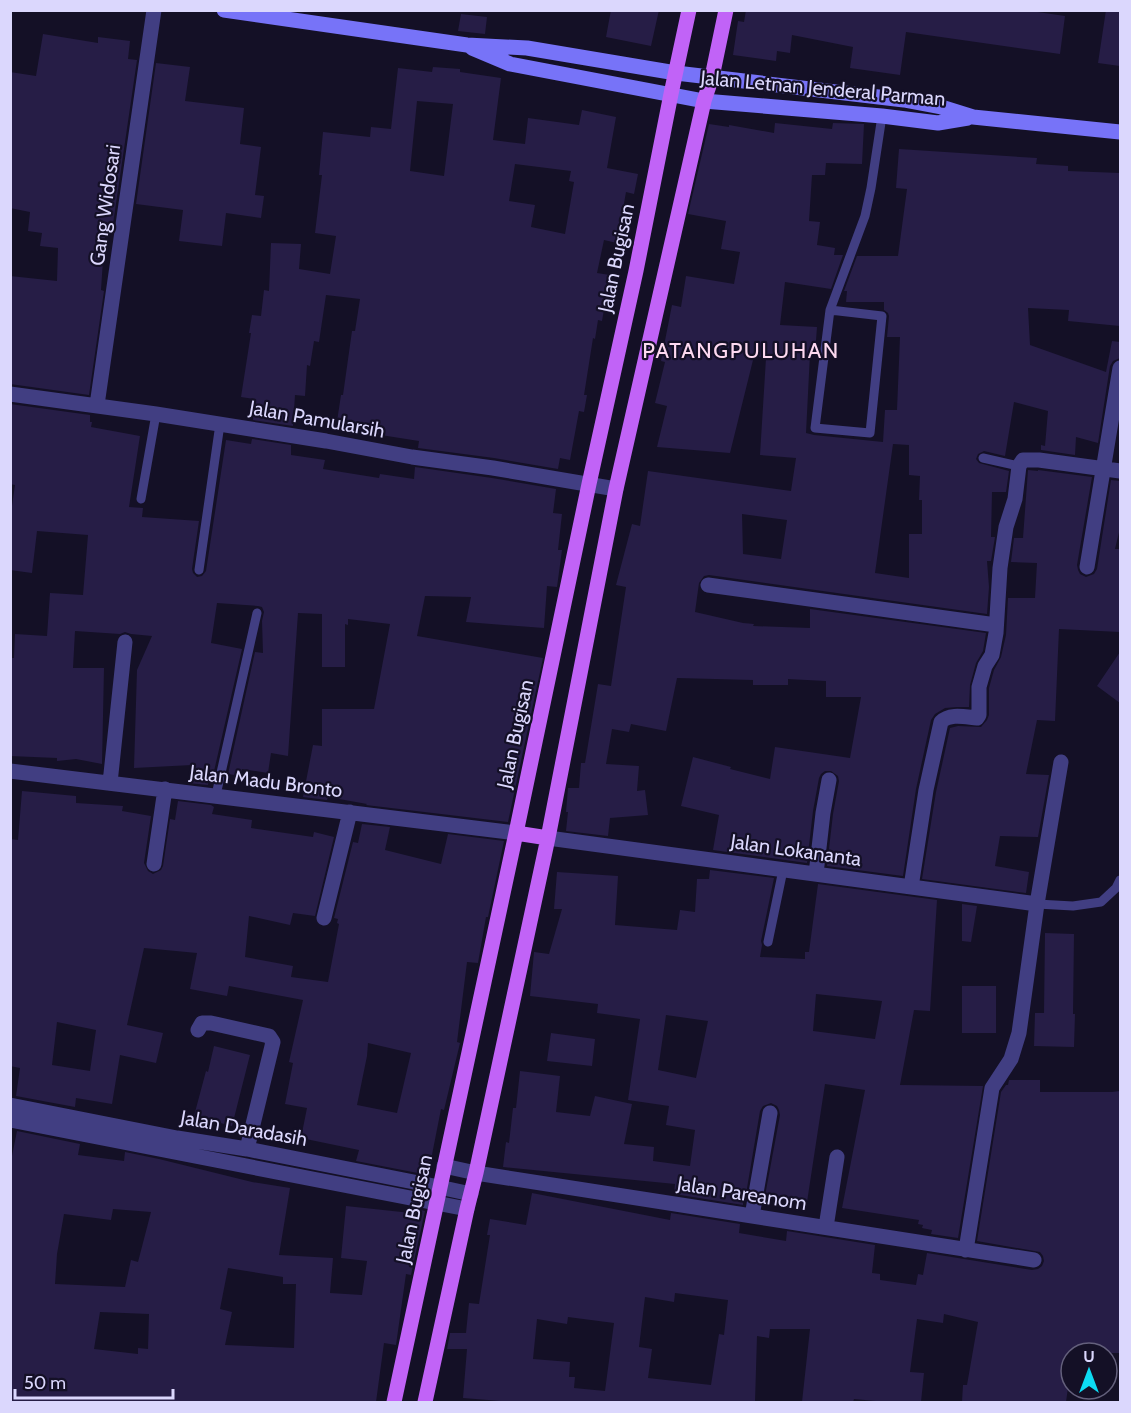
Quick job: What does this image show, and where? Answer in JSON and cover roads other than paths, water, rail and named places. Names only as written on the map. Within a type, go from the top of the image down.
[{"type":"main road","name":"Jalan Bugisan","points":[[394,1402],[636,271],[670,94],[689,10]]},
{"type":"main road","points":[[425,1402],[548,838],[616,489],[726,10]]},
{"type":"main road","points":[[516,833],[548,838]]},
{"type":"street","name":"Gang Widosari","points":[[97,405],[154,10]]},
{"type":"street","points":[[224,10],[466,45]]},
{"type":"street","name":"Jalan Letnan Jenderal Parman","points":[[466,45],[527,48],[676,73],[904,100],[940,107],[973,117],[1120,132]]},
{"type":"street","name":"Jalan Letnan Jenderal Parman","points":[[466,45],[510,64],[704,101],[938,123],[973,117]]},
{"type":"street","points":[[1087,567],[1120,368]]},
{"type":"street","name":"Jalan Pamularsih","points":[[10,393],[220,424],[616,489]]},
{"type":"street","points":[[911,887],[926,790],[941,722],[945,718],[959,716],[977,718],[979,716],[979,687],[985,666],[992,655],[1006,526],[1016,499],[1019,466],[1023,460],[1040,460],[1120,471]]},
{"type":"street","points":[[708,585],[996,625]]},
{"type":"street","points":[[110,783],[125,642]]},
{"type":"street","points":[[966,1250],[992,1088],[1011,1059],[1019,1034],[1037,904],[1061,762]]},
{"type":"street","name":"Jalan Madu Bronto","points":[[10,771],[516,833]]},
{"type":"street","points":[[816,874],[823,813],[830,780]]},
{"type":"street","points":[[154,864],[165,789]]},
{"type":"street","points":[[324,918],[350,812]]},
{"type":"street","name":"Jalan Lokananta","points":[[548,838],[1037,904]]},
{"type":"street","points":[[198,1030],[202,1023],[211,1023],[269,1036],[273,1042],[247,1149]]},
{"type":"street","name":"Jalan Daradasih","points":[[10,1105],[439,1186],[469,1202]]},
{"type":"street","points":[[752,1216],[770,1113]]},
{"type":"street","name":"Jalan Daradasih","points":[[10,1120],[436,1202],[469,1202]]},
{"type":"street","points":[[826,1227],[837,1157]]},
{"type":"street","name":"Jalan Pareanom","points":[[444,1166],[476,1173],[1034,1260]]},
{"type":"lane","points":[[830,310],[882,316],[870,433],[815,428],[830,310],[865,216],[872,188],[882,116]]},
{"type":"lane","points":[[141,499],[156,414]]},
{"type":"lane","points":[[199,570],[220,424]]},
{"type":"lane","points":[[983,458],[1019,466]]},
{"type":"lane","points":[[216,795],[257,613]]},
{"type":"lane","points":[[768,942],[783,870]]},
{"type":"lane","points":[[1037,904],[1073,906],[1101,902],[1116,888],[1120,880]]},
{"type":"district","name":"PATANGPULUHAN","points":[[741,350]]}]
